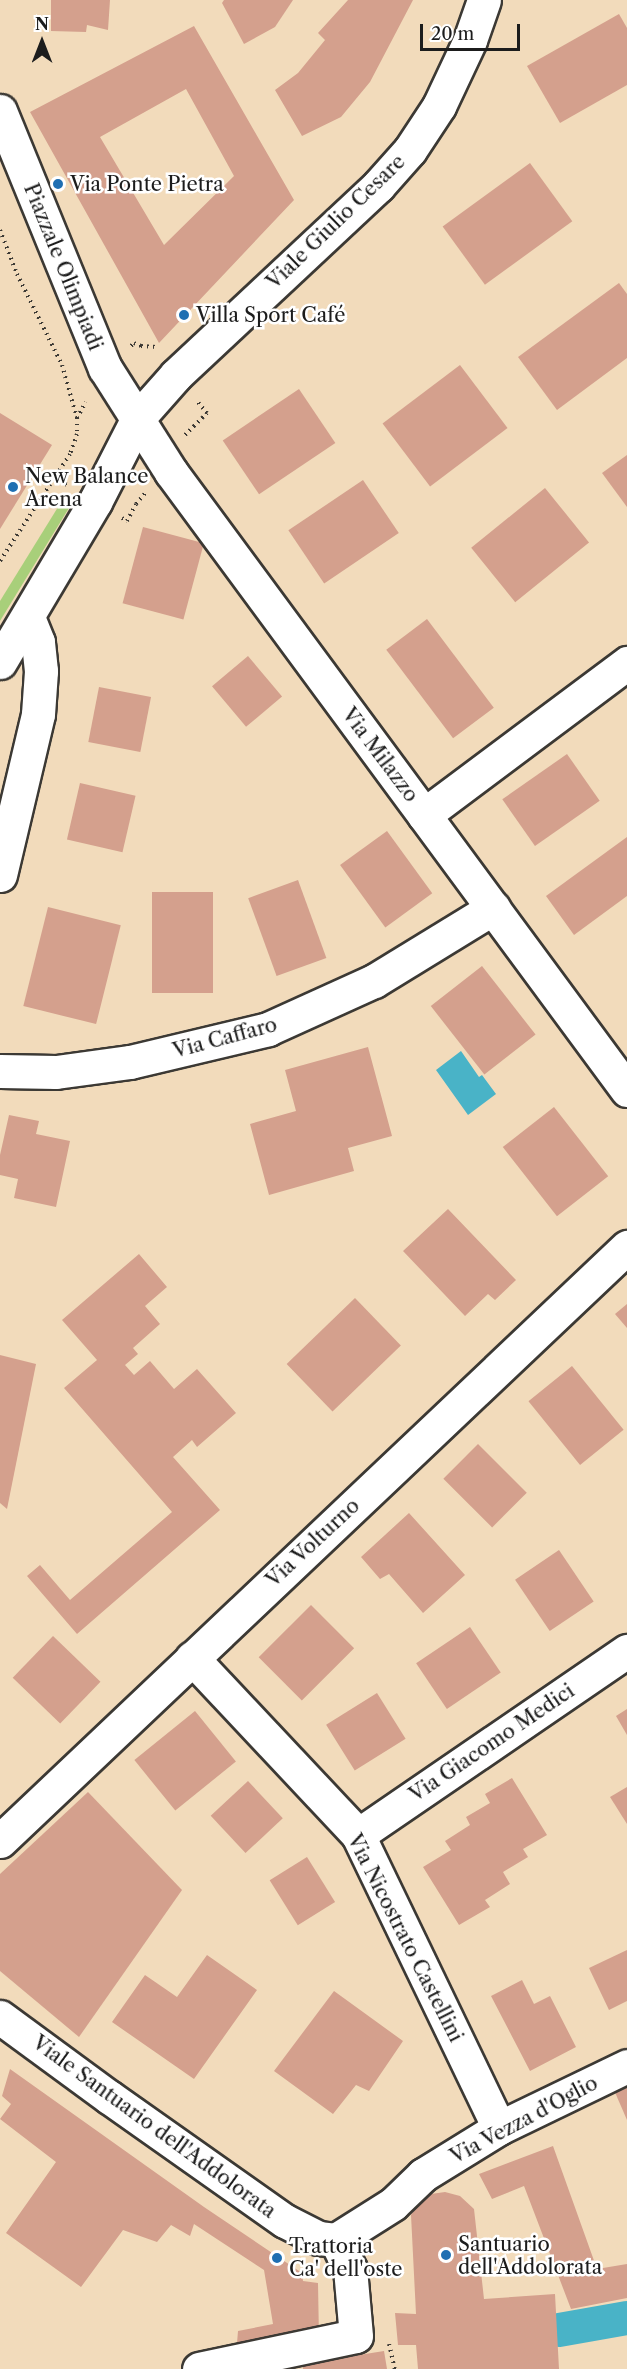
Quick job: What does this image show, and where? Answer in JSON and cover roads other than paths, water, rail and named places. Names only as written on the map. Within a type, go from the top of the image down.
[{"type":"street","name":"Viale Giulio Cesare","points":[[0,662],[95,502],[138,418],[176,375],[378,186],[410,150],[444,97],[470,40],[484,0]]},
{"type":"street","name":"Piazzale Olimpiadi","points":[[0,111],[105,368],[138,418]]},
{"type":"street","name":"Via Milazzo","points":[[138,418],[171,472],[627,1090]]},
{"type":"street","points":[[0,875],[38,714],[41,671],[38,642],[28,617]]},
{"type":"street","points":[[424,814],[627,663]]},
{"type":"street","name":"Via Caffaro","points":[[0,1071],[56,1072],[130,1062],[268,1029],[374,981],[493,908]]},
{"type":"street","name":"Via Volturno","points":[[0,1841],[627,1247]]},
{"type":"street","name":"Via Giacomo Medici","points":[[358,1835],[627,1651]]},
{"type":"street","name":"Via Nicostrato Castellini","points":[[192,1658],[358,1835],[499,2128]]},
{"type":"street","name":"Viale Santuario dell'Addolorata","points":[[0,2017],[285,2221],[318,2238],[336,2240]]},
{"type":"street","name":"Via Vezza d'Oglio","points":[[336,2240],[393,2204],[423,2175],[499,2128],[627,2066]]},
{"type":"street","points":[[199,2369],[356,2336],[350,2269],[336,2240]]},
{"type":"water","points":[[461,1051],[479,1077],[482,1075],[496,1094],[468,1115],[436,1070]]},
{"type":"waterway","points":[[559,2330],[627,2318]]},
{"type":"place","name":"Via Ponte Pietra","points":[[58,184]]},
{"type":"place","name":"Villa Sport Café","points":[[184,315]]},
{"type":"place","name":"New Balance Arena","points":[[13,487]]},
{"type":"place","name":"Santuario dell'Addolorata","points":[[446,2255]]},
{"type":"place","name":"Trattoria Ca' dell'oste","points":[[277,2258]]}]
